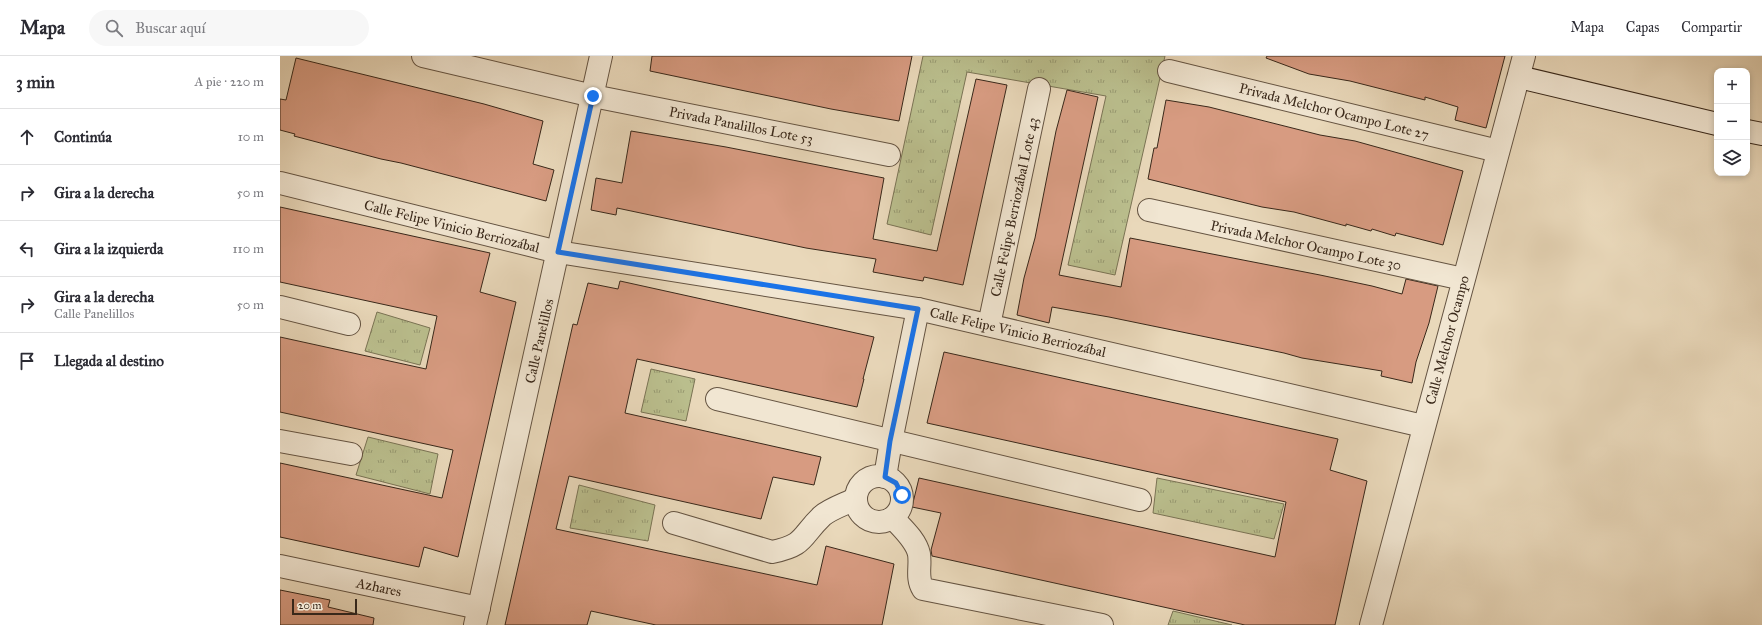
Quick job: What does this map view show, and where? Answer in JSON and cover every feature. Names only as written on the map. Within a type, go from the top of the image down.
[{"type":"street","name":"Privada Panalillos Lote 53","points":[[424,56],[593,96],[889,155]]},
{"type":"street","name":"Calle Panelillos","points":[[477,616],[593,96],[600,56]]},
{"type":"street","name":"Calle Melchor Ocampo","points":[[1371,625],[1524,56]]},
{"type":"street","name":"Privada Melchor Ocampo Lote 27","points":[[1169,71],[1498,151]]},
{"type":"street","points":[[1519,77],[1714,123]]},
{"type":"street","name":"Calle Felipe Berriozábal Lote 43","points":[[990,325],[1039,89]]},
{"type":"street","points":[[1750,132],[1762,134]]},
{"type":"street","name":"Calle Felipe Vinicio Berriozábal","points":[[280,184],[558,252],[918,309],[1424,426]]},
{"type":"street","name":"Privada Melchor Ocampo Lote 30","points":[[1149,210],[1463,279]]},
{"type":"street","points":[[280,307],[349,324]]},
{"type":"street","points":[[885,477],[890,441],[918,309]]},
{"type":"street","points":[[717,399],[1140,500]]},
{"type":"street","points":[[280,441],[351,454]]},
{"type":"street","points":[[875,476],[885,477],[896,483],[902,495],[901,507],[893,518],[885,522],[868,520],[862,515],[857,507],[855,499],[858,488],[865,480],[875,476]]},
{"type":"street","points":[[674,523],[772,552],[786,549],[800,542],[823,515],[855,499]]},
{"type":"street","points":[[893,518],[913,541],[918,554],[919,582],[923,589],[1102,625]]},
{"type":"street","name":"Azhares","points":[[280,566],[477,616]]},
{"type":"green space","points":[[923,56],[1165,56],[1115,275],[1068,265],[1106,96],[967,72],[931,235],[887,224]]},
{"type":"green space","points":[[377,312],[430,328],[420,365],[365,351]]},
{"type":"green space","points":[[651,369],[695,379],[686,421],[641,412]]},
{"type":"green space","points":[[368,437],[438,454],[430,494],[356,475]]},
{"type":"green space","points":[[1157,478],[1284,504],[1274,539],[1153,513]]},
{"type":"green space","points":[[579,485],[655,505],[648,541],[570,528]]},
{"type":"green space","points":[[1173,611],[1232,625],[1168,625]]},
{"type":"building","points":[[652,56],[912,56],[899,121],[831,109],[650,71]]},
{"type":"building","points":[[1267,56],[1505,56],[1486,128],[1455,120],[1458,107],[1425,97],[1425,100],[1350,81],[1309,74],[1266,58]]},
{"type":"building","points":[[296,58],[484,104],[543,121],[533,164],[554,170],[546,201],[294,136],[295,134],[280,130],[280,99],[286,100]]},
{"type":"building","points":[[976,79],[1007,85],[963,285],[924,277],[923,281],[873,272],[876,259],[806,248],[617,208],[616,215],[591,210],[596,178],[622,183],[631,131],[726,147],[884,178],[873,239],[937,251]]},
{"type":"building","points":[[1067,90],[1098,97],[1059,275],[1121,287],[1130,238],[1320,275],[1402,294],[1406,279],[1438,286],[1429,323],[1416,362],[1412,383],[1381,376],[1382,371],[1302,358],[1109,317],[1052,307],[1049,323],[1017,315],[1024,278],[1035,238],[1056,131]]},
{"type":"building","points":[[1166,100],[1209,107],[1320,135],[1355,141],[1463,171],[1443,245],[1396,233],[1395,236],[1372,229],[1371,231],[1346,224],[1346,226],[1294,212],[1262,207],[1148,179],[1154,148],[1157,148]]},
{"type":"building","points":[[280,207],[490,253],[480,292],[516,302],[458,557],[424,547],[419,567],[280,537],[280,463],[442,498],[453,450],[280,412],[280,337],[426,369],[437,316],[280,282]]},
{"type":"building","points":[[620,281],[874,337],[857,407],[637,359],[625,413],[821,457],[814,485],[773,477],[761,519],[569,476],[556,529],[817,585],[826,546],[894,564],[882,625],[656,625],[591,611],[587,625],[505,625],[573,324],[577,325],[588,283],[618,289]]},
{"type":"building","points":[[944,352],[1338,439],[1330,470],[1367,481],[1335,625],[1245,625],[932,556],[931,550],[941,513],[912,507],[919,478],[1275,557],[1286,502],[927,423]]},
{"type":"building","points":[[280,590],[330,600],[328,607],[374,618],[373,625],[280,625]]},
{"type":"route","points":[[593,96],[558,252],[918,309],[890,441],[885,477],[896,483],[902,495]]}]
